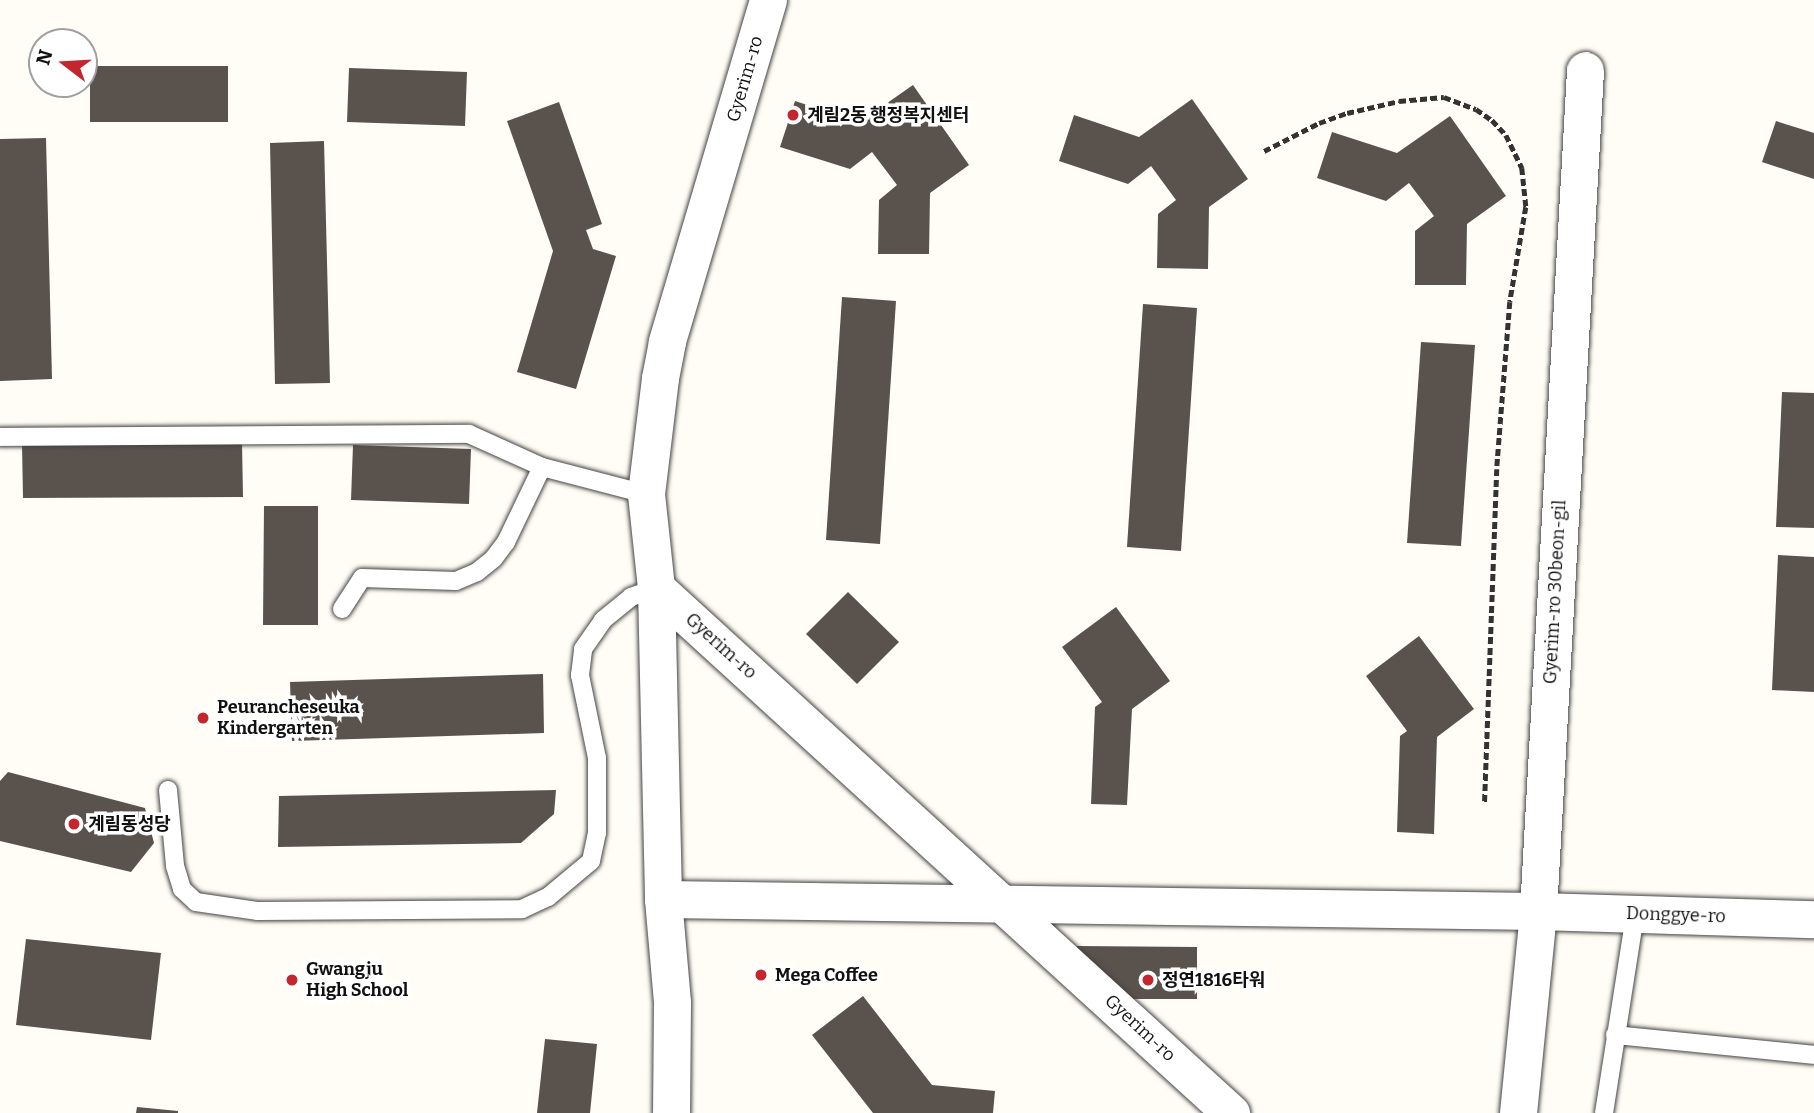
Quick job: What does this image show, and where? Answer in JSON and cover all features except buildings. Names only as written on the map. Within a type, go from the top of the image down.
[{"type":"street","name":"Gyerim-ro","points":[[768,0],[667,342],[655,408],[646,494],[656,588],[1006,904],[1231,1113]]},
{"type":"street","name":"Gyerim-ro 30beon-gil","points":[[1518,1113],[1538,911],[1584,70]]},
{"type":"street","points":[[656,588],[663,898],[672,1002],[671,1113]]},
{"type":"street","name":"Donggye-ro","points":[[663,898],[1538,911],[1814,919]]},
{"type":"lane","points":[[0,437],[469,434],[542,467],[646,494]]},
{"type":"lane","points":[[342,609],[362,578],[456,581],[477,572],[494,558],[506,542],[542,467]]},
{"type":"lane","points":[[168,790],[175,866],[182,889],[196,902],[258,911],[522,909],[548,897],[591,861],[597,833],[597,758],[580,675],[583,649],[612,612],[631,597],[656,588]]},
{"type":"lane","points":[[1604,1113],[1635,914]]},
{"type":"lane","points":[[1615,1035],[1814,1055]]},
{"type":"path","points":[[1264,151],[1318,123],[1347,113],[1422,97],[1444,97],[1476,108],[1492,120],[1506,135],[1522,168],[1526,207],[1510,302],[1497,469],[1485,802]]},
{"type":"place","name":"계림2동 행정복지센터","points":[[793,115]]},
{"type":"place","name":"Peurancheseuka Kindergarten","points":[[203,718]]},
{"type":"place","name":"계림동성당","points":[[74,824]]},
{"type":"place","name":"Mega Coffee","points":[[761,975]]},
{"type":"place","name":"Gwangju High School","points":[[292,980]]},
{"type":"place","name":"정연1816타워","points":[[1148,980]]}]
